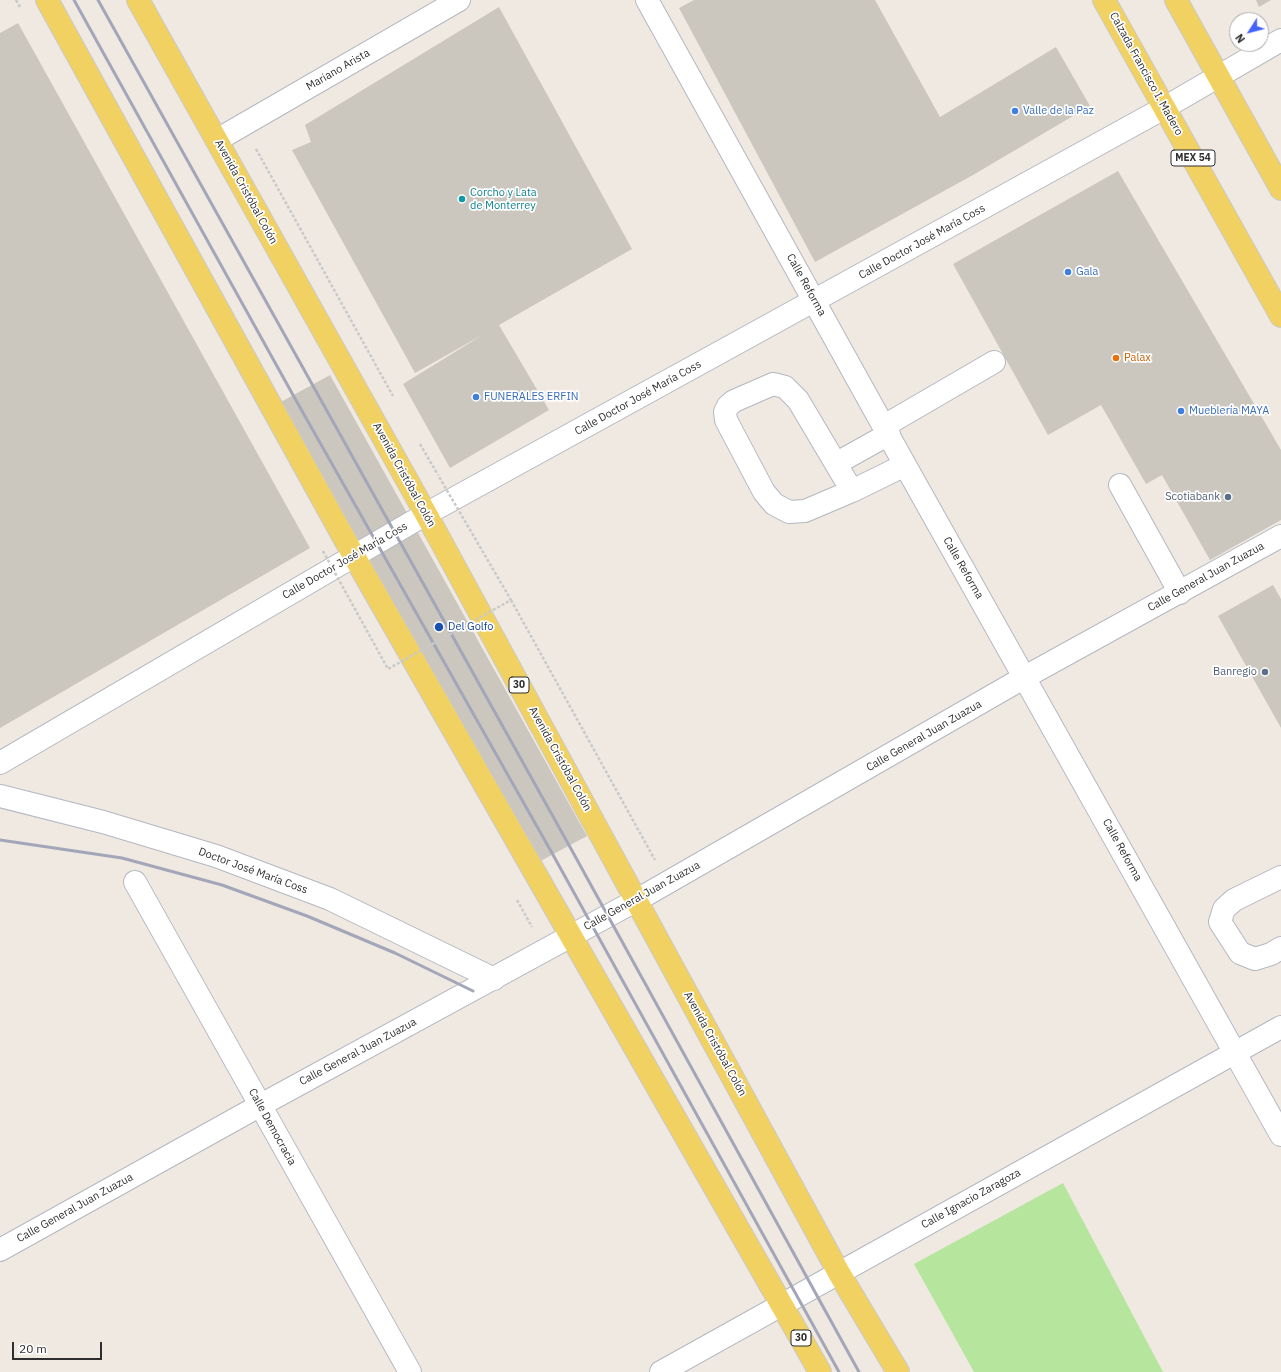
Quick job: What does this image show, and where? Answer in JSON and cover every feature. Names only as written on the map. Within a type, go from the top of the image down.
[{"type":"main road","name":"30","points":[[47,0],[354,556],[572,935],[820,1372]]},
{"type":"main road","name":"Avenida Cristóbal Colón","points":[[138,0],[426,514],[839,1273],[898,1372]]},
{"type":"main road","name":"Calzada Francisco I. Madero","points":[[1104,0],[1281,316]]},
{"type":"main road","points":[[1176,0],[1281,189]]},
{"type":"street","name":"Mariano Arista","points":[[217,140],[459,0]]},
{"type":"street","name":"Calle Reforma","points":[[647,0],[1281,1135]]},
{"type":"street","name":"Calle Doctor José María Coss","points":[[0,763],[426,514],[1164,108],[1281,40]]},
{"type":"street","points":[[837,462],[994,362]]},
{"type":"street","points":[[852,491],[837,462],[798,400],[785,387],[773,384],[734,401],[728,406],[725,412],[726,420],[764,492],[774,504],[789,512],[805,511],[852,491],[905,464]]},
{"type":"street","points":[[1120,485],[1180,592]]},
{"type":"street","name":"Calle General Juan Zuazua","points":[[0,1250],[259,1106],[668,883],[1026,677],[1281,536]]},
{"type":"street","name":"Doctor José María Coss","points":[[0,796],[103,822],[216,856],[330,899],[494,979]]},
{"type":"street","points":[[1281,877],[1234,900],[1224,909],[1220,922],[1240,953],[1255,959],[1271,954],[1281,948]]},
{"type":"street","name":"Calle Democracia","points":[[135,882],[259,1106],[410,1372]]},
{"type":"street","name":"Calle Ignacio Zaragoza","points":[[661,1372],[1281,1027]]},
{"type":"path","points":[[243,125],[394,397]]},
{"type":"path","points":[[438,475],[511,600],[668,883]]},
{"type":"path","points":[[323,551],[388,669],[511,600]]},
{"type":"green space","points":[[1063,1183],[1163,1372],[974,1372],[914,1264]]},
{"type":"building","points":[[694,0],[875,0],[940,117],[1056,47],[1090,106],[973,175],[815,262],[679,8]]},
{"type":"building","points":[[1256,0],[1271,0],[1259,7]]},
{"type":"building","name":"Corcho y Lata de Monterrey","points":[[499,7],[632,249],[499,325],[549,410],[450,468],[403,384],[484,334],[415,373],[292,150],[311,142],[305,125]]},
{"type":"building","points":[[18,23],[310,548],[0,728],[0,33]]},
{"type":"building","points":[[1118,171],[1281,450],[1281,520],[1210,560],[1162,475],[1146,484],[1101,405],[1048,435],[953,264]]},
{"type":"building","points":[[330,375],[587,836],[535,864],[279,403]]},
{"type":"building","name":"Banregio","points":[[1273,585],[1281,599],[1281,728],[1218,616]]},
{"type":"railway","points":[[74,0],[293,395],[552,853],[839,1372]]},
{"type":"railway","points":[[98,0],[570,847],[859,1372]]},
{"type":"railway","points":[[0,840],[122,858],[222,885],[307,916],[395,953],[473,991]]},
{"type":"place","name":"Valle de la Paz","points":[[1015,111]]},
{"type":"place","name":"Corcho y Lata de Monterrey","points":[[462,199]]},
{"type":"place","name":"Gala","points":[[1068,272]]},
{"type":"place","name":"Palax","points":[[1116,358]]},
{"type":"place","name":"FUNERALES ERFIN","points":[[476,397]]},
{"type":"place","name":"Mueblería MAYA","points":[[1181,411]]},
{"type":"place","name":"Scotiabank","points":[[1228,497]]},
{"type":"place","name":"Del Golfo","points":[[439,627]]},
{"type":"place","name":"Banregio","points":[[1265,672]]}]
